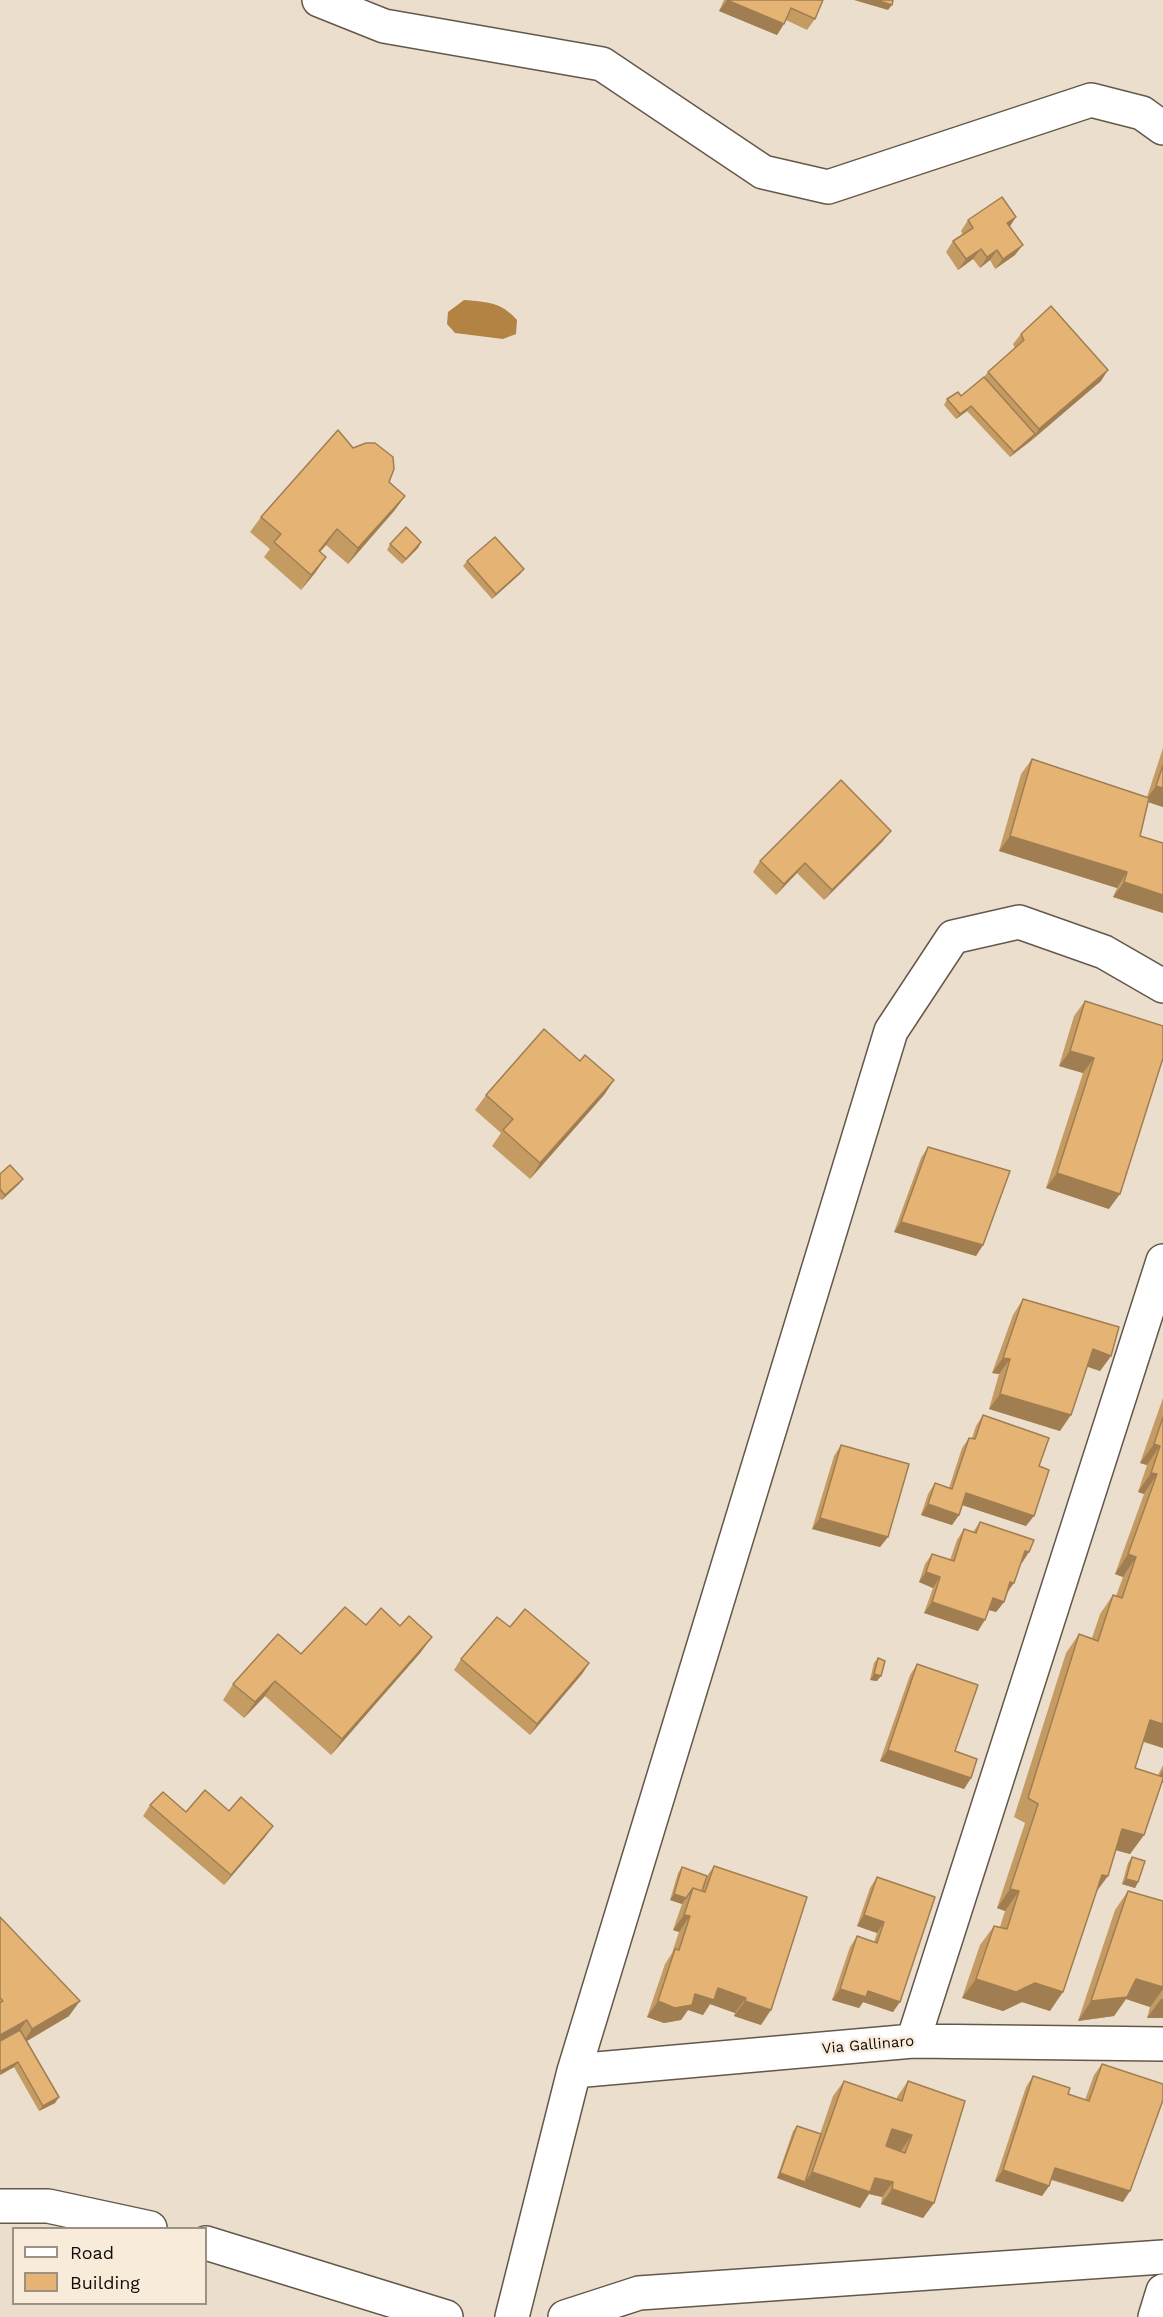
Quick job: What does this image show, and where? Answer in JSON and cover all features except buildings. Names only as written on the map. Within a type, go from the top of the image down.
[{"type":"street","points":[[319,0],[384,26],[602,64],[763,172],[828,187],[1091,100],[1142,113],[1163,128]]},
{"type":"street","points":[[512,2317],[574,2071],[891,1031],[953,937],[1019,922],[1104,952],[1163,986]]},
{"type":"street","points":[[913,2041],[1163,1261]]},
{"type":"street","name":"Via Gallinaro","points":[[574,2071],[913,2041],[1163,2044]]},
{"type":"street","points":[[0,2206],[48,2206],[141,2227]]},
{"type":"street","points":[[207,2243],[446,2317]]},
{"type":"street","points":[[565,2317],[639,2293],[1163,2256]]},
{"type":"street","points":[[1155,2317],[1163,2291]]},
{"type":"shaded area","points":[[464,300],[487,302],[500,306],[517,320],[516,334],[503,339],[455,333],[447,324],[448,312]]}]
